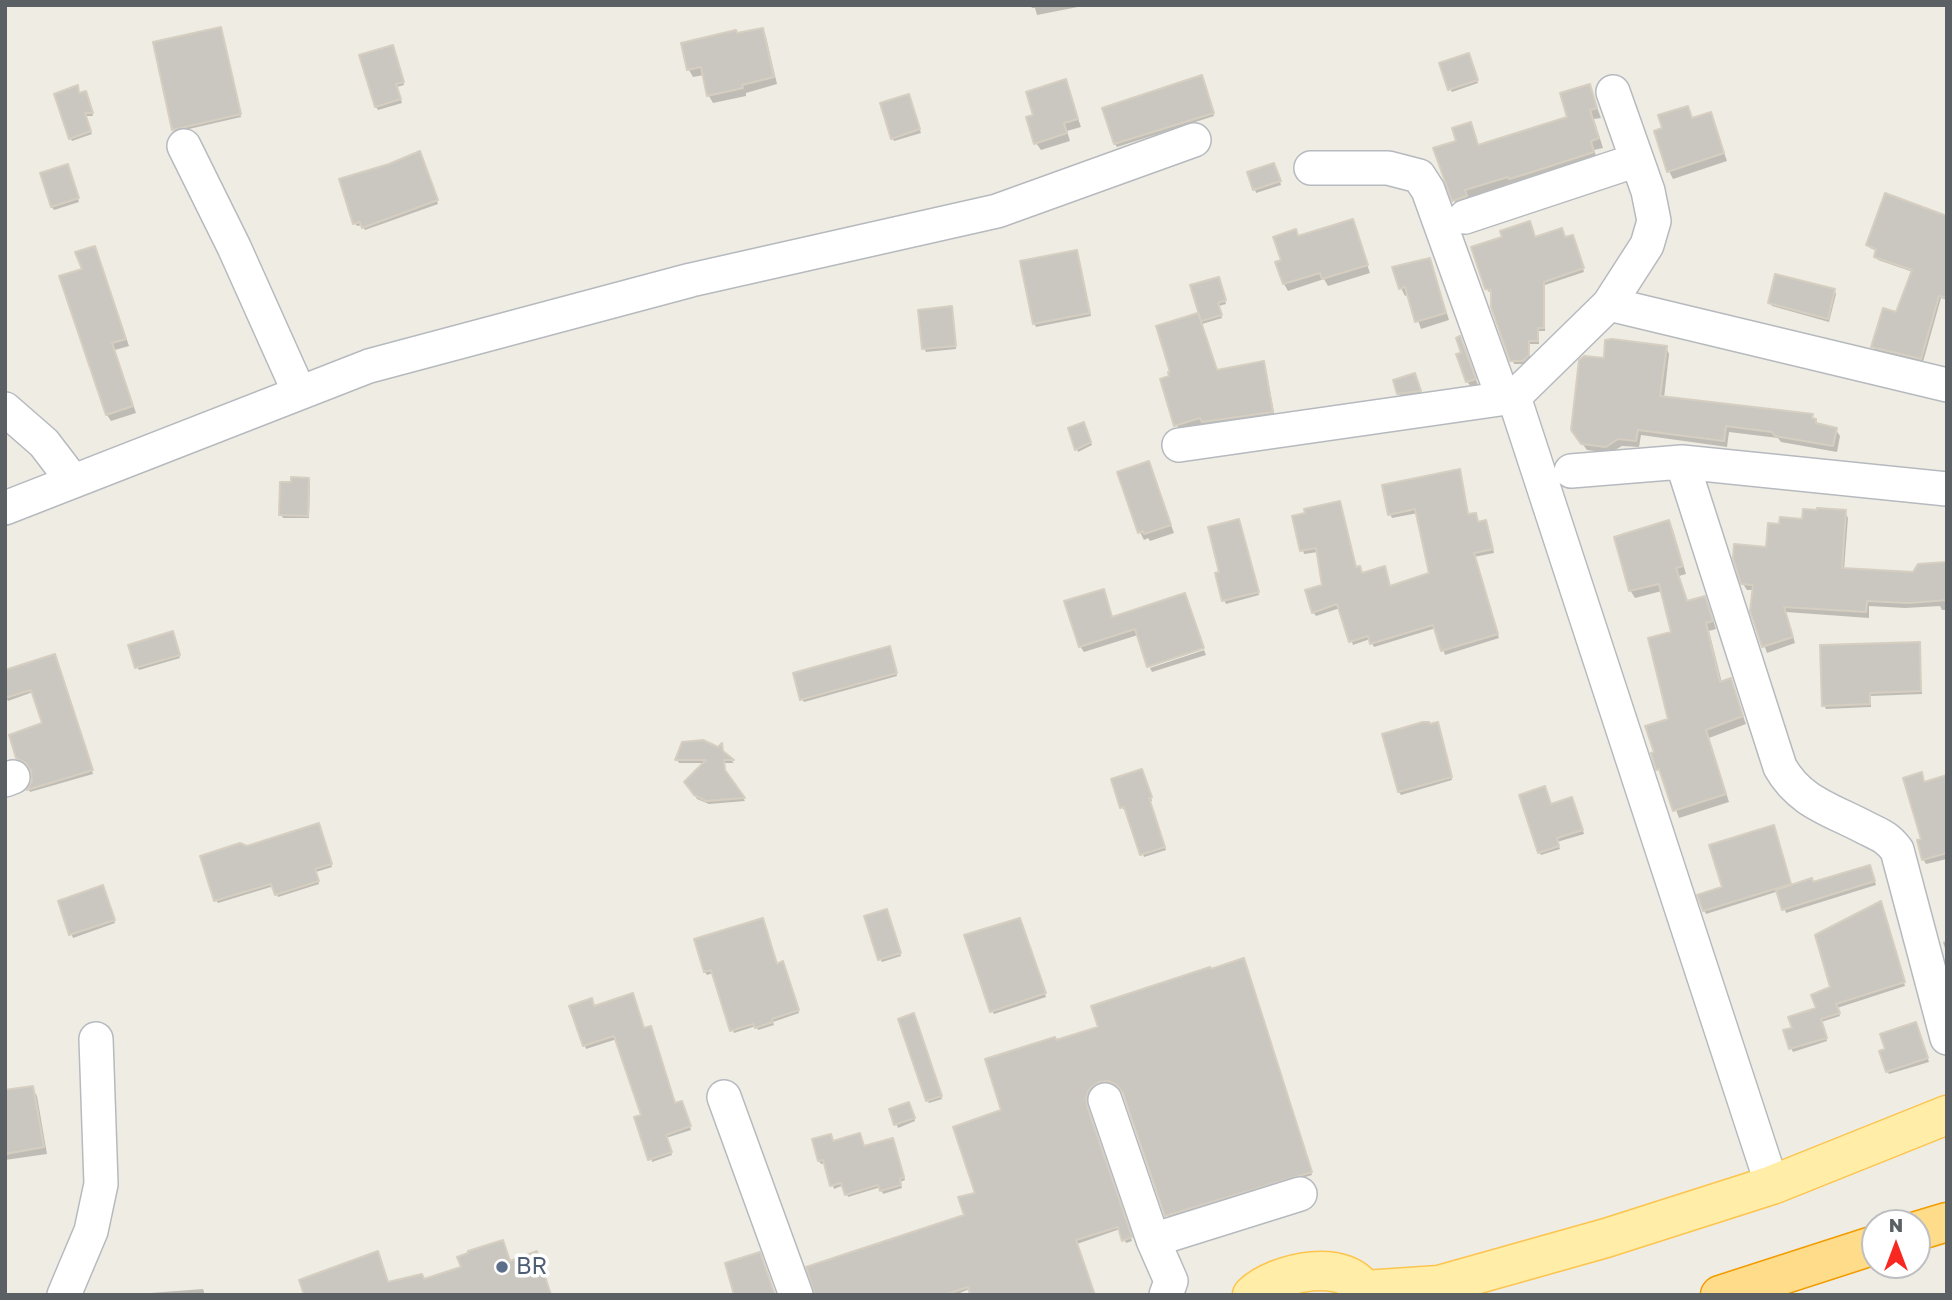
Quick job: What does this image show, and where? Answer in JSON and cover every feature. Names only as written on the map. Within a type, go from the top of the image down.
[{"type":"highway","points":[[1720,1295],[1861,1250]]},
{"type":"main road","points":[[1252,1295],[1260,1288],[1287,1276],[1309,1270],[1325,1270],[1347,1276],[1365,1292],[1439,1285],[1606,1238],[1772,1185],[1947,1115]]},
{"type":"street","points":[[1179,445],[1509,397],[1609,304],[1647,245],[1654,220],[1648,191],[1614,92]]},
{"type":"street","points":[[5,508],[369,366],[691,280],[997,211],[1194,141]]},
{"type":"street","points":[[184,146],[234,247],[299,392]]},
{"type":"street","points":[[1465,217],[1637,160]]},
{"type":"street","points":[[1311,168],[1388,168],[1419,176],[1428,190],[1509,397],[1772,1185]]},
{"type":"street","points":[[1609,304],[1947,385]]},
{"type":"street","points":[[5,409],[44,443],[74,481]]},
{"type":"street","points":[[1682,462],[1780,767],[1789,784],[1802,796],[1887,837],[1897,850],[1947,1038]]},
{"type":"street","points":[[1571,471],[1682,462],[1947,489]]},
{"type":"street","points":[[64,1295],[91,1231],[101,1184],[96,1039]]},
{"type":"street","points":[[723,1097],[796,1295]]},
{"type":"street","points":[[1105,1100],[1153,1240],[1171,1281],[1166,1295]]},
{"type":"street","points":[[1153,1240],[1300,1194]]},
{"type":"building","points":[[221,27],[241,114],[172,130],[153,42]]},
{"type":"building","points":[[763,28],[774,77],[742,85],[743,88],[707,96],[701,67],[687,70],[681,43],[736,30],[737,33]]},
{"type":"building","points":[[393,45],[404,82],[396,84],[401,99],[375,107],[359,55]]},
{"type":"building","points":[[1469,53],[1478,80],[1448,90],[1439,63]]},
{"type":"building","points":[[1202,75],[1214,113],[1114,144],[1102,108]]},
{"type":"building","points":[[1066,79],[1078,119],[1064,123],[1067,133],[1034,144],[1026,117],[1033,115],[1026,92]]},
{"type":"building","points":[[1590,84],[1597,108],[1590,110],[1599,138],[1591,141],[1594,152],[1465,190],[1467,196],[1452,201],[1433,148],[1456,141],[1452,128],[1471,122],[1478,145],[1567,117],[1560,93]]},
{"type":"building","points":[[78,85],[79,93],[86,91],[93,113],[85,113],[91,131],[69,139],[54,94]]},
{"type":"building","points":[[909,94],[920,129],[891,139],[880,103]]},
{"type":"building","points":[[1688,106],[1692,118],[1711,112],[1724,153],[1667,172],[1654,131],[1662,128],[1658,115]]},
{"type":"building","points":[[420,151],[438,200],[362,228],[360,222],[353,224],[339,179],[389,164]]},
{"type":"building","points":[[1274,163],[1281,181],[1253,190],[1247,172]]},
{"type":"building","points":[[68,164],[79,198],[51,207],[40,173]]},
{"type":"building","points":[[1885,193],[1947,216],[1947,298],[1939,296],[1921,359],[1871,347],[1883,308],[1896,312],[1912,270],[1874,257],[1876,249],[1866,245]]},
{"type":"building","points":[[1353,219],[1368,265],[1322,279],[1320,273],[1283,284],[1275,262],[1281,260],[1273,237],[1296,229],[1298,236]]},
{"type":"building","points":[[1530,221],[1535,237],[1562,228],[1565,237],[1573,235],[1584,268],[1544,282],[1544,328],[1538,328],[1538,341],[1529,341],[1529,355],[1523,361],[1510,361],[1491,307],[1491,290],[1485,289],[1471,247],[1502,237],[1500,231]]},
{"type":"building","points":[[95,246],[126,339],[112,343],[133,406],[106,415],[59,276],[82,269],[75,252]]},
{"type":"building","points":[[1077,250],[1090,313],[1033,324],[1020,261]]},
{"type":"building","points":[[1430,258],[1446,313],[1415,322],[1405,287],[1399,289],[1392,267]]},
{"type":"building","points":[[1775,274],[1835,289],[1828,319],[1768,303]]},
{"type":"building","points":[[1219,277],[1226,300],[1218,303],[1222,315],[1201,321],[1190,285]]},
{"type":"building","points":[[952,306],[956,346],[922,349],[918,310]]},
{"type":"building","points":[[1198,313],[1217,370],[1264,361],[1273,412],[1202,422],[1200,418],[1174,426],[1160,379],[1169,376],[1170,372],[1156,326]]},
{"type":"building","points":[[1460,336],[1476,379],[1466,382],[1456,354],[1461,353],[1456,338]]},
{"type":"building","points":[[1605,340],[1667,346],[1660,396],[1813,414],[1812,418],[1816,419],[1816,423],[1837,428],[1833,446],[1775,436],[1772,432],[1726,426],[1724,441],[1638,430],[1636,441],[1618,439],[1606,447],[1581,444],[1571,430],[1579,360],[1584,356],[1604,358]]},
{"type":"building","points":[[1415,373],[1421,391],[1397,394],[1393,380]]},
{"type":"building","points":[[1084,422],[1091,442],[1075,450],[1068,428]]},
{"type":"building","points":[[1149,461],[1171,525],[1144,534],[1143,531],[1138,533],[1117,472]]},
{"type":"building","points":[[1460,469],[1468,514],[1476,513],[1478,522],[1486,520],[1493,549],[1474,553],[1498,634],[1441,651],[1433,625],[1370,644],[1368,636],[1349,642],[1337,604],[1312,613],[1305,590],[1322,585],[1316,548],[1300,551],[1292,516],[1305,513],[1304,509],[1340,501],[1356,567],[1360,566],[1362,573],[1385,566],[1390,586],[1429,573],[1415,509],[1388,515],[1382,485]]},
{"type":"building","points":[[291,477],[309,478],[308,516],[279,515],[280,482],[291,482]]},
{"type":"building","points":[[1803,509],[1846,510],[1842,568],[1913,572],[1918,564],[1947,562],[1947,600],[1909,603],[1867,601],[1866,612],[1784,607],[1793,637],[1762,647],[1750,611],[1753,585],[1741,584],[1733,558],[1734,544],[1766,547],[1768,523],[1779,524],[1780,517],[1802,519]]},
{"type":"building","points":[[1239,519],[1259,592],[1222,601],[1215,573],[1219,572],[1208,527]]},
{"type":"building","points":[[1669,520],[1683,566],[1676,568],[1687,601],[1705,596],[1713,621],[1706,623],[1720,682],[1731,678],[1743,716],[1706,730],[1726,794],[1673,811],[1659,769],[1656,770],[1651,753],[1654,752],[1645,726],[1668,719],[1648,638],[1671,632],[1659,584],[1629,591],[1614,537]]},
{"type":"building","points":[[1104,589],[1112,617],[1185,593],[1204,648],[1147,667],[1135,629],[1079,647],[1064,601]]},
{"type":"building","points":[[173,631],[180,655],[135,668],[128,645]]},
{"type":"building","points":[[1920,642],[1921,691],[1870,693],[1870,704],[1822,706],[1820,645]]},
{"type":"building","points":[[890,646],[897,673],[800,700],[793,673]]},
{"type":"building","points":[[55,654],[93,770],[27,790],[32,781],[31,771],[26,763],[16,758],[9,735],[42,723],[31,690],[5,698],[5,670]]},
{"type":"building","points":[[1423,722],[1438,722],[1452,777],[1398,792],[1382,734]]},
{"type":"building","points":[[703,740],[718,747],[722,743],[723,751],[734,760],[724,760],[725,770],[745,798],[706,801],[694,795],[684,782],[706,760],[675,760],[682,742]]},
{"type":"building","points":[[1142,769],[1165,847],[1140,855],[1124,807],[1120,808],[1111,779]]},
{"type":"building","points":[[1922,772],[1924,782],[1947,775],[1947,853],[1922,860],[1917,840],[1921,839],[1903,778]]},
{"type":"building","points":[[1545,786],[1551,804],[1572,797],[1583,830],[1557,838],[1559,846],[1538,853],[1519,795]]},
{"type":"building","points":[[319,823],[332,864],[315,869],[319,881],[275,895],[271,884],[214,901],[200,856],[240,843],[247,846]]},
{"type":"building","points":[[1774,825],[1791,884],[1703,911],[1697,895],[1722,887],[1709,845]]},
{"type":"building","points":[[1870,865],[1875,881],[1782,910],[1776,890],[1812,878],[1813,882]]},
{"type":"building","points":[[103,885],[115,920],[69,935],[58,901]]},
{"type":"building","points":[[1881,901],[1905,982],[1836,1004],[1840,1013],[1821,1019],[1827,1038],[1789,1049],[1783,1030],[1792,1028],[1788,1017],[1816,1008],[1811,995],[1830,987],[1815,935]]},
{"type":"building","points":[[887,909],[901,953],[878,960],[864,916]]},
{"type":"building","points":[[763,918],[777,964],[783,961],[799,1010],[755,1028],[753,1024],[730,1031],[711,970],[704,972],[694,939]]},
{"type":"building","points":[[1020,918],[1046,993],[990,1012],[964,935]]},
{"type":"building","points":[[1244,958],[1312,1172],[1165,1216],[1123,1093],[1117,1085],[1108,1081],[1099,1082],[1090,1088],[1086,1097],[1087,1106],[1132,1237],[1122,1241],[1118,1227],[1076,1240],[1095,1295],[970,1295],[968,1287],[944,1295],[815,1295],[806,1267],[964,1215],[958,1197],[975,1193],[953,1127],[1001,1110],[985,1059],[1098,1027],[1091,1006]]},
{"type":"building","points":[[633,993],[644,1028],[651,1026],[675,1103],[682,1101],[691,1126],[666,1135],[672,1152],[648,1160],[634,1117],[641,1115],[614,1036],[583,1046],[569,1006],[592,998],[594,1006]]},
{"type":"building","points":[[914,1013],[942,1096],[926,1101],[898,1019]]},
{"type":"building","points":[[1916,1022],[1928,1058],[1886,1072],[1879,1051],[1885,1049],[1880,1034]]},
{"type":"building","points":[[33,1086],[44,1147],[5,1154],[5,1090]]},
{"type":"building","points":[[909,1102],[915,1118],[894,1125],[889,1109]]},
{"type":"building","points":[[860,1133],[864,1146],[893,1138],[904,1177],[900,1179],[901,1185],[880,1191],[878,1185],[845,1195],[841,1183],[830,1186],[823,1160],[818,1161],[812,1139],[831,1134],[833,1141]]},
{"type":"building","name":"BR","points":[[503,1240],[510,1261],[537,1251],[551,1295],[304,1295],[299,1280],[378,1251],[388,1282],[422,1274],[424,1279],[461,1267],[457,1257],[468,1251]]},
{"type":"building","points":[[760,1252],[775,1295],[734,1295],[725,1263]]},
{"type":"place","name":"BR","points":[[502,1267]]}]
